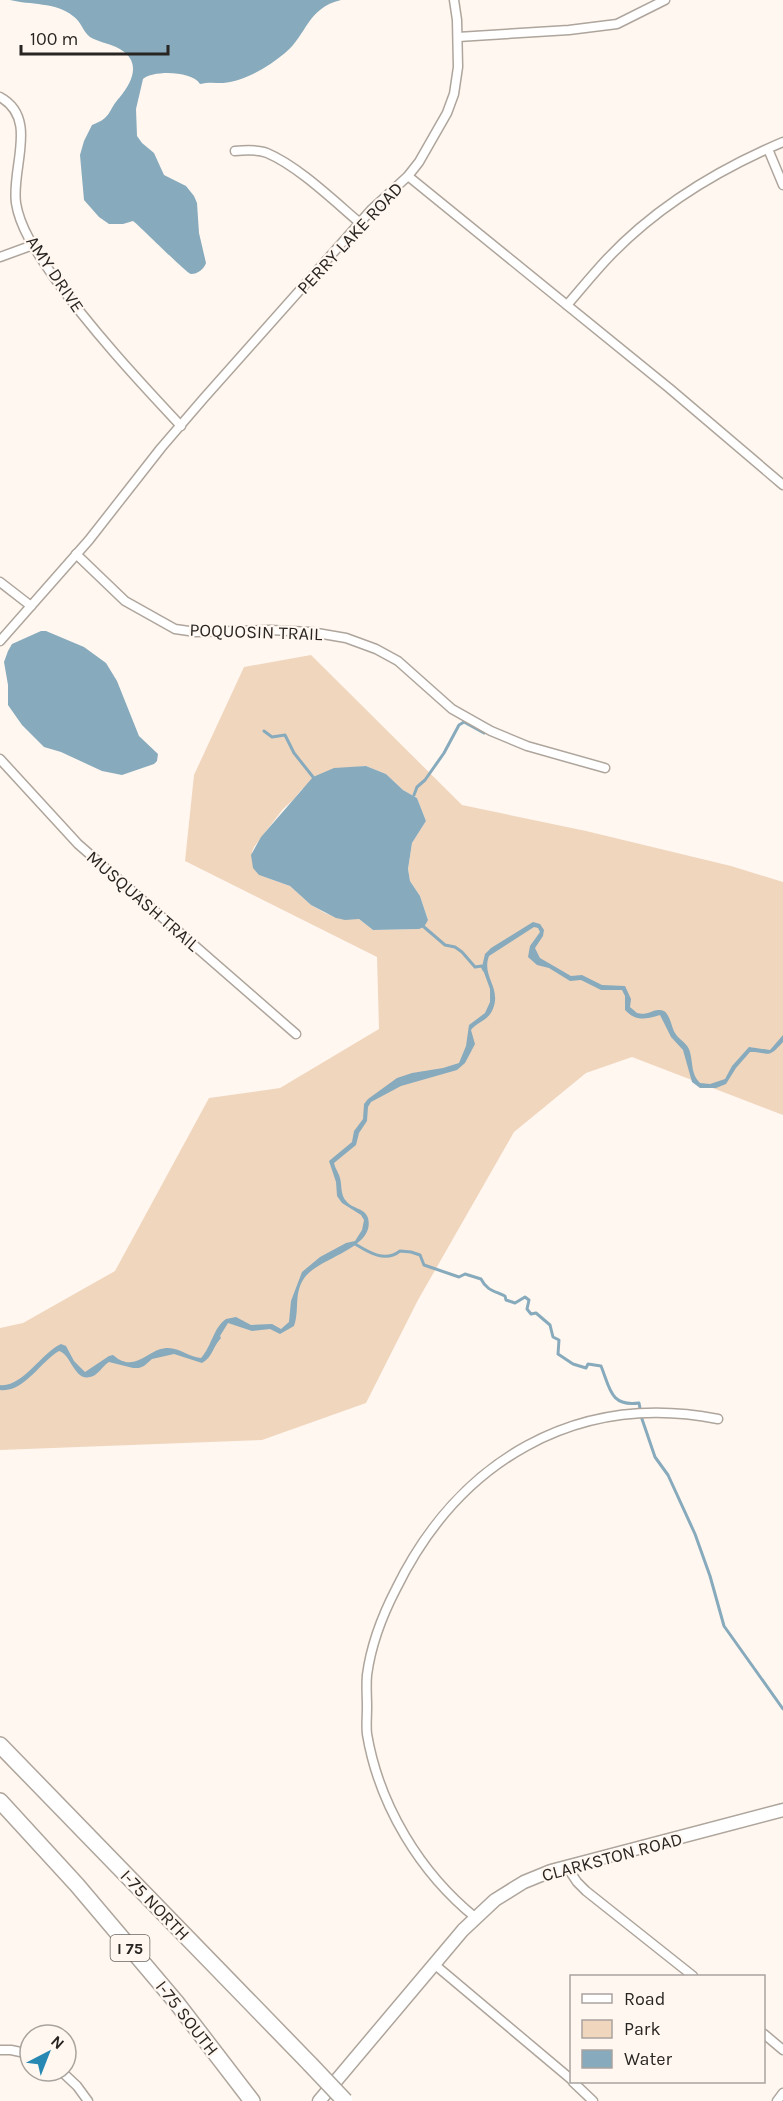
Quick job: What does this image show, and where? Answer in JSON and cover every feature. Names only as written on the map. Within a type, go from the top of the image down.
[{"type":"highway","name":"I-75 NORTH","points":[[0,1745],[345,2101]]},
{"type":"highway","name":"I-75 SOUTH","points":[[0,1801],[77,1885],[146,1966],[252,2101]]},
{"type":"street","points":[[408,176],[419,162],[447,113],[453,94],[458,67],[454,0]]},
{"type":"street","points":[[458,37],[569,30],[616,24],[664,0]]},
{"type":"street","name":"AMY DRIVE","points":[[0,97],[7,100],[21,122],[22,140],[15,182],[16,204],[21,221],[33,245],[94,329],[181,426]]},
{"type":"street","points":[[567,305],[607,259],[648,220],[704,181],[783,142]]},
{"type":"street","points":[[768,149],[783,185]]},
{"type":"street","points":[[235,151],[249,150],[266,153],[275,158],[360,223]]},
{"type":"street","name":"PERRY LAKE ROAD","points":[[0,641],[76,554],[204,398],[360,223],[389,192],[408,176],[670,388],[783,485]]},
{"type":"street","points":[[0,257],[33,245]]},
{"type":"street","name":"POQUOSIN TRAIL","points":[[76,554],[125,601],[175,629],[196,632],[270,630],[311,632],[346,638],[376,649],[398,661],[452,709],[491,730],[527,746],[605,768]]},
{"type":"street","points":[[0,582],[31,606]]},
{"type":"street","name":"MUSQUASH TRAIL","points":[[0,759],[78,844],[296,1034]]},
{"type":"street","points":[[476,1918],[441,1884],[417,1855],[383,1795],[367,1733],[367,1676],[381,1619],[422,1540],[486,1471],[526,1445],[563,1429],[634,1413],[690,1413],[718,1419]]},
{"type":"street","name":"CLARKSTON ROAD","points":[[319,2101],[434,1964],[495,1900],[524,1882],[567,1867],[783,1810]]},
{"type":"street","points":[[567,1867],[586,1892],[690,1975]]},
{"type":"street","points":[[434,1964],[570,2079]]},
{"type":"street","points":[[765,2035],[783,2050]]},
{"type":"street","points":[[0,2050],[18,2051]]},
{"type":"street","points":[[74,2083],[88,2101]]},
{"type":"street","points":[[574,2083],[593,2101]]},
{"type":"street","points":[[777,2101],[783,2093]]},
{"type":"green space","points":[[311,655],[462,805],[586,831],[731,866],[783,882],[783,1115],[632,1057],[586,1073],[514,1132],[418,1300],[366,1403],[262,1440],[0,1450],[0,1328],[23,1323],[115,1271],[209,1098],[280,1088],[379,1029],[377,957],[185,861],[194,775],[244,667]],"holes":[[[366,766],[386,774],[403,790],[417,798],[426,821],[412,843],[408,869],[410,881],[420,896],[428,920],[419,929],[373,930],[359,919],[340,919],[311,905],[290,886],[259,875],[252,852],[254,847],[283,809],[302,789],[357,767]]]},
{"type":"water","points":[[10,0],[341,0],[321,9],[285,53],[248,76],[231,82],[200,84],[189,76],[173,73],[155,74],[143,79],[136,109],[137,136],[154,153],[164,175],[186,186],[197,203],[199,233],[206,263],[200,271],[191,274],[133,221],[109,224],[99,217],[84,200],[80,155],[84,141],[92,125],[107,116],[129,84],[133,70],[130,57],[116,47],[90,37],[76,18],[66,11],[51,6]]},
{"type":"water","points":[[41,631],[84,647],[106,663],[117,681],[139,736],[158,754],[154,764],[122,775],[102,771],[61,752],[44,747],[22,725],[8,705],[8,685],[4,662],[12,644]]},
{"type":"water","points":[[366,766],[386,774],[403,790],[417,798],[426,821],[412,843],[408,869],[410,881],[420,896],[428,920],[424,927],[419,929],[373,930],[359,919],[336,918],[311,905],[290,886],[259,875],[253,868],[251,855],[261,837],[313,777],[334,768]]},
{"type":"water","points":[[533,922],[540,924],[544,930],[535,948],[540,958],[571,976],[582,975],[602,985],[625,986],[631,999],[630,1007],[637,1013],[644,1014],[657,1010],[666,1013],[675,1033],[689,1049],[694,1073],[700,1083],[710,1084],[725,1079],[732,1066],[749,1047],[770,1050],[783,1035],[783,1042],[768,1054],[750,1052],[726,1084],[716,1088],[700,1088],[692,1082],[683,1050],[671,1037],[660,1015],[637,1018],[625,1010],[625,996],[622,990],[601,990],[581,980],[570,981],[549,968],[537,965],[528,957],[530,946],[540,932],[534,927],[489,956],[487,963],[495,1003],[490,1014],[471,1030],[475,1044],[465,1063],[457,1070],[401,1086],[371,1102],[368,1107],[367,1121],[359,1133],[356,1145],[334,1163],[345,1199],[366,1215],[368,1228],[364,1237],[356,1245],[312,1270],[305,1277],[299,1289],[294,1326],[280,1334],[270,1329],[252,1331],[228,1323],[211,1355],[202,1363],[174,1354],[152,1359],[139,1368],[109,1362],[90,1377],[80,1375],[67,1357],[59,1351],[17,1387],[0,1390],[0,1385],[16,1381],[61,1344],[66,1346],[74,1361],[85,1372],[109,1356],[113,1355],[121,1360],[134,1362],[166,1348],[201,1358],[218,1327],[226,1319],[236,1317],[251,1325],[272,1324],[281,1329],[289,1322],[291,1301],[302,1272],[320,1257],[346,1243],[355,1241],[362,1230],[364,1220],[361,1215],[342,1203],[337,1196],[336,1182],[329,1161],[352,1142],[354,1131],[363,1119],[364,1104],[368,1099],[397,1078],[459,1063],[466,1046],[469,1025],[485,1013],[490,1002],[490,989],[482,967],[485,954]]},
{"type":"waterway","points":[[414,795],[417,787],[425,780],[444,753],[459,725],[464,722],[484,733]]},
{"type":"waterway","points":[[264,731],[272,737],[285,735],[294,753],[313,777]]},
{"type":"waterway","points":[[424,927],[445,945],[455,947],[462,952],[475,967],[482,966],[484,970]]},
{"type":"waterway","points":[[355,1244],[371,1253],[383,1256],[400,1251],[411,1252],[420,1255],[424,1265],[459,1277],[465,1274],[481,1279],[489,1288],[505,1296],[506,1300],[515,1303],[525,1297],[529,1300],[527,1309],[531,1314],[536,1313],[550,1325],[553,1337],[559,1340],[558,1354],[573,1364],[586,1368],[588,1364],[601,1366],[609,1388],[617,1399],[622,1402],[639,1403],[655,1457],[668,1475],[695,1534],[724,1626],[783,1709]]}]
